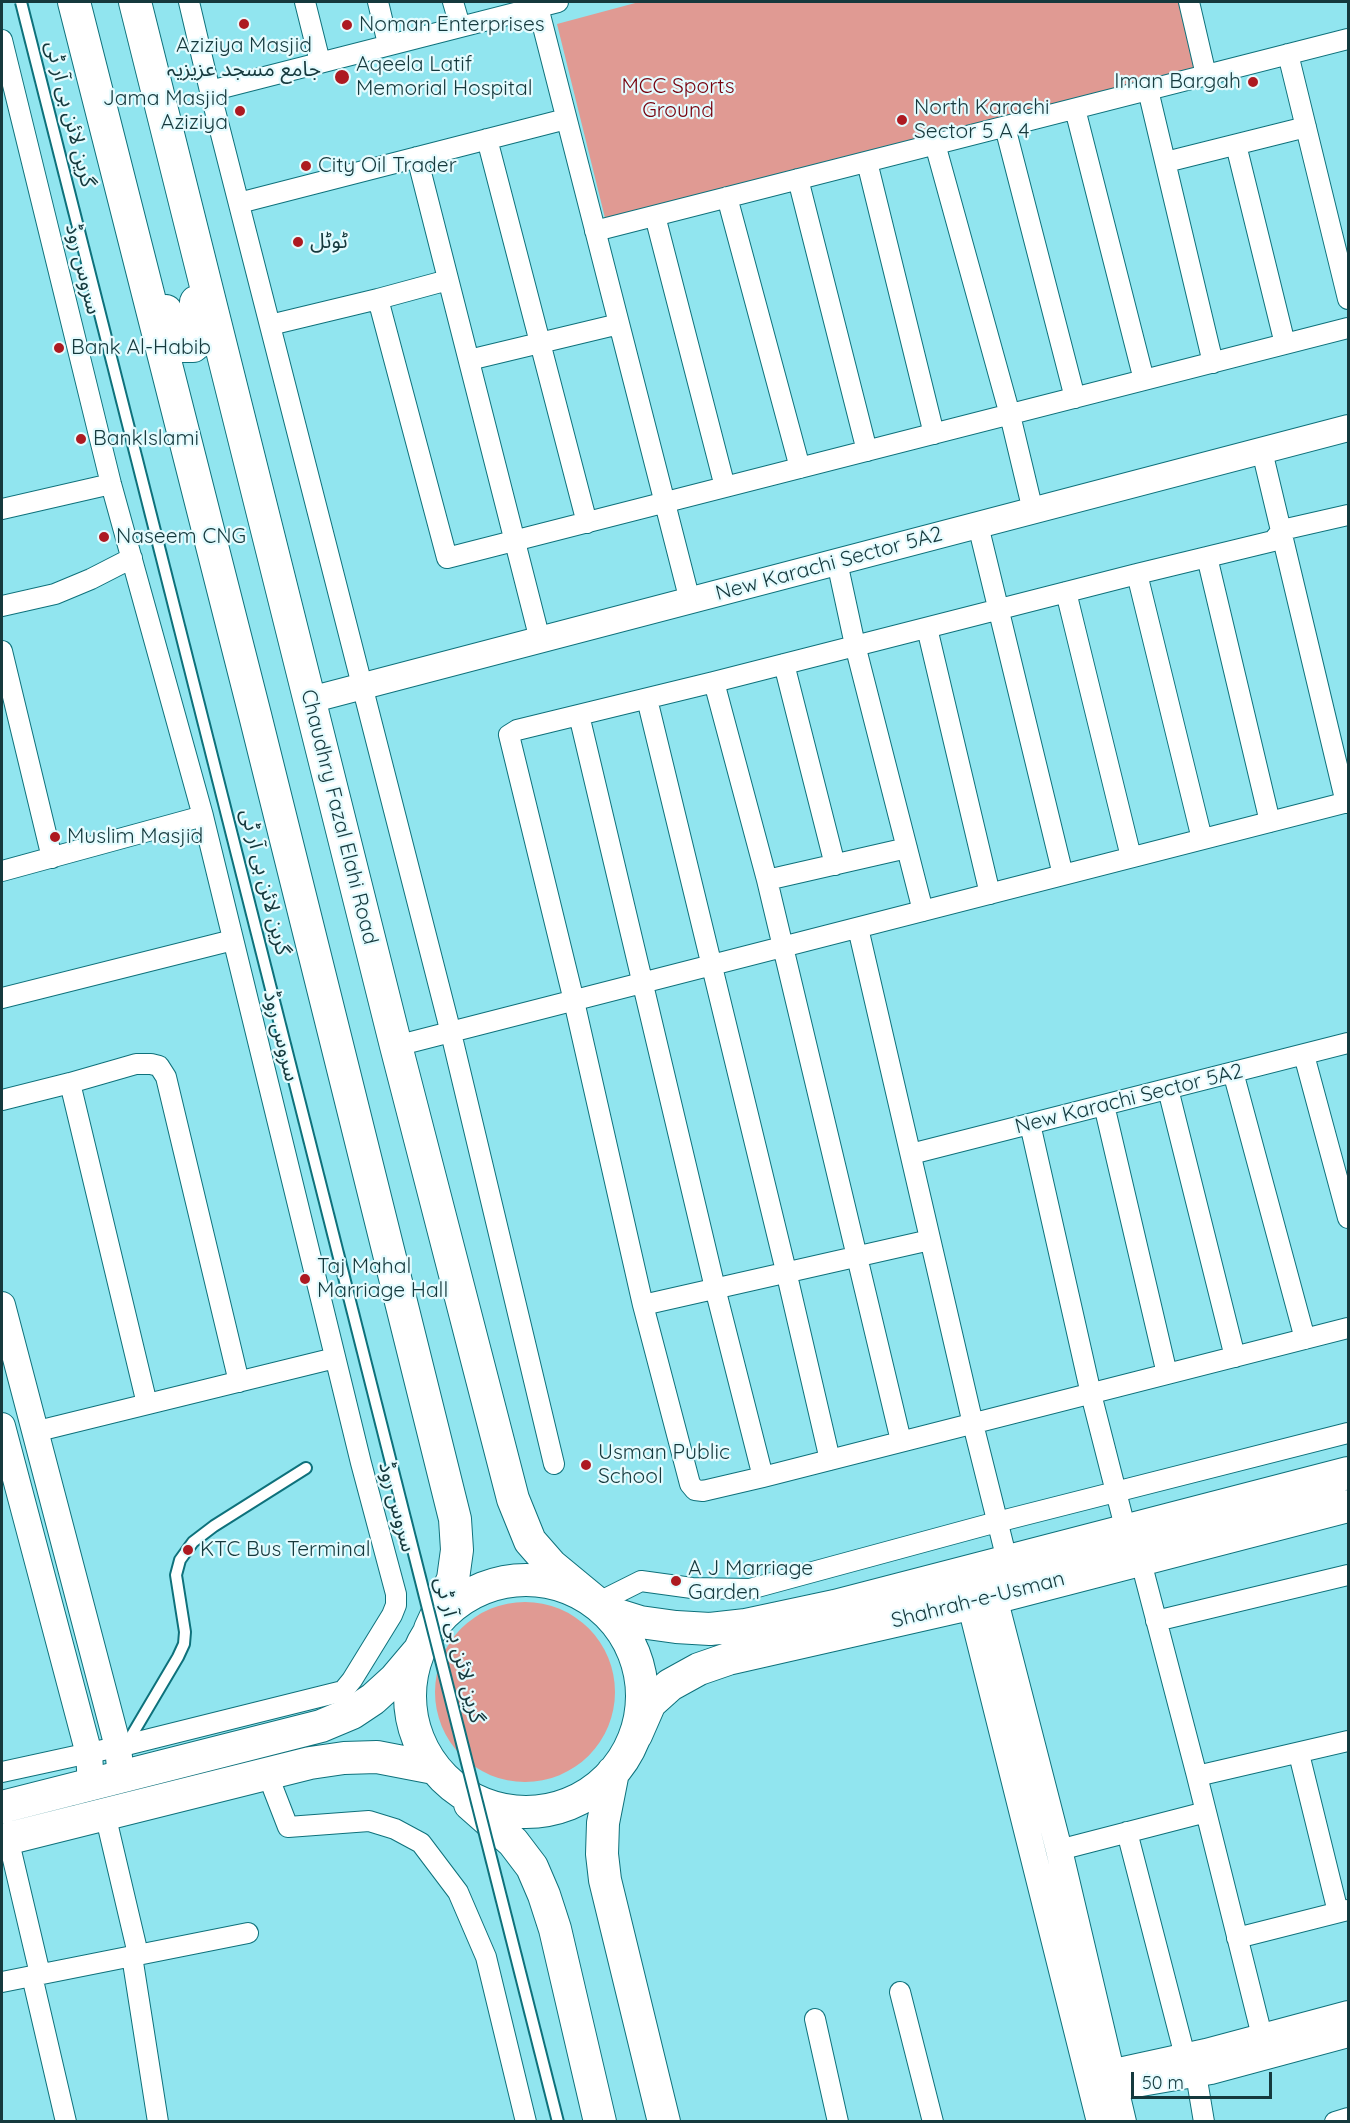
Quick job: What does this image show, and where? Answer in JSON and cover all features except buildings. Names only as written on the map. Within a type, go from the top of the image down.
[{"type":"main road","points":[[74,2],[455,1519],[457,1550],[453,1579],[424,1641],[410,1683],[410,1713],[418,1742],[444,1777],[471,1805],[513,1842],[532,1867],[555,1929],[600,2121]]},
{"type":"main road","name":"Chaudhry Fazal Elahi Road","points":[[135,2],[396,1046],[513,1499],[530,1541],[551,1565],[602,1608]]},
{"type":"main road","points":[[93,71],[120,133],[171,332],[179,344],[188,347],[200,340],[203,331],[152,128],[150,64]]},
{"type":"main road","name":"Shahrah-e-Usman","points":[[602,1608],[639,1622],[676,1627],[710,1629],[746,1625],[835,1606],[1348,1473]]},
{"type":"main road","name":"Shahrah-e-Usman","points":[[636,1735],[650,1703],[670,1685],[699,1669],[728,1659],[982,1600],[1348,1506]]},
{"type":"main road","points":[[2,1806],[321,1726],[352,1713],[373,1699],[395,1679],[451,1606],[478,1590],[508,1581],[539,1580],[569,1587],[602,1608],[628,1639],[640,1670],[643,1703],[636,1735],[627,1755],[613,1772],[591,1792],[565,1805],[536,1811],[507,1810],[479,1802],[444,1777],[377,1757],[344,1758],[267,1773],[5,1839]]},
{"type":"main road","points":[[193,1759],[200,1790]]},
{"type":"main road","points":[[613,1772],[603,1823],[602,1854],[605,1880],[664,2121]]},
{"type":"street","points":[[189,2],[451,1033],[554,1464]]},
{"type":"street","points":[[305,2],[320,62]]},
{"type":"street","points":[[378,2],[388,44]]},
{"type":"street","points":[[453,2],[460,26]]},
{"type":"street","points":[[210,91],[558,2]]},
{"type":"street","points":[[1189,2],[1206,75]]},
{"type":"street","points":[[538,6],[690,601]]},
{"type":"street","points":[[595,231],[1348,39]]},
{"type":"street","name":"سروس روڈ","points":[[2,40],[6,80],[111,484],[202,816],[335,1358],[396,1594],[396,1605],[392,1615],[352,1680],[343,1690],[89,1754],[2,1772]]},
{"type":"street","points":[[1288,54],[1348,299]]},
{"type":"street","points":[[1148,90],[1213,363]]},
{"type":"street","points":[[1075,109],[1144,380]]},
{"type":"street","points":[[239,203],[566,119]]},
{"type":"street","points":[[1005,127],[1075,398]]},
{"type":"street","points":[[1166,162],[1306,127]]},
{"type":"street","points":[[487,139],[587,523]]},
{"type":"street","points":[[935,144],[1010,415],[1033,511]]},
{"type":"street","points":[[1236,145],[1285,344]]},
{"type":"street","points":[[417,157],[540,640]]},
{"type":"street","points":[[867,162],[934,434]]},
{"type":"street","points":[[798,179],[867,451]]},
{"type":"street","points":[[727,197],[800,468]]},
{"type":"street","points":[[655,216],[725,487]]},
{"type":"street","points":[[270,325],[448,280]]},
{"type":"street","points":[[378,299],[447,558],[1348,328]]},
{"type":"street","points":[[469,360],[619,324]]},
{"type":"street","name":"New Karachi Sector 5A2","points":[[310,700],[1348,428]]},
{"type":"street","points":[[396,1046],[1347,802],[1262,451]]},
{"type":"street","points":[[2,509],[111,484]]},
{"type":"street","points":[[1348,515],[1282,530],[1272,541],[517,730],[509,735],[574,1001],[644,1305],[690,1485],[695,1490],[703,1491],[764,1477],[1348,1328]]},
{"type":"street","points":[[978,525],[1063,875]]},
{"type":"street","points":[[1207,557],[1270,822]]},
{"type":"street","points":[[2,606],[55,594],[132,558]]},
{"type":"street","points":[[837,562],[855,645],[923,911]]},
{"type":"street","points":[[1137,574],[1202,839]]},
{"type":"street","points":[[1066,592],[1131,857]]},
{"type":"street","points":[[927,628],[990,894]]},
{"type":"street","points":[[2,651],[52,858]]},
{"type":"street","points":[[784,664],[835,865]]},
{"type":"street","points":[[714,682],[768,880],[901,1442]]},
{"type":"street","points":[[647,699],[830,1460]]},
{"type":"street","points":[[579,715],[715,1288],[764,1477]]},
{"type":"street","points":[[2,871],[202,816]]},
{"type":"street","points":[[768,880],[907,848]]},
{"type":"street","points":[[858,928],[997,1522],[985,1567],[982,1600],[1102,2082],[1123,2121]]},
{"type":"street","points":[[2,998],[233,940]]},
{"type":"street","name":"New Karachi Sector 5A2","points":[[910,1154],[1348,1043]]},
{"type":"street","points":[[1304,1054],[1348,1218]]},
{"type":"street","points":[[2,1100],[136,1064],[159,1066],[166,1077],[239,1382]]},
{"type":"street","points":[[1233,1072],[1305,1339]]},
{"type":"street","points":[[70,1083],[147,1404]]},
{"type":"street","points":[[1168,1089],[1235,1357]]},
{"type":"street","points":[[1104,1106],[1167,1374]]},
{"type":"street","points":[[1030,1124],[1091,1394],[1126,1531]]},
{"type":"street","points":[[644,1305],[930,1240]]},
{"type":"street","points":[[2,1305],[33,1432],[122,1746],[106,1781]]},
{"type":"street","points":[[33,1432],[335,1358]]},
{"type":"street","points":[[2,1426],[8,1476],[89,1754],[106,1781]]},
{"type":"street","points":[[602,1608],[641,1581],[692,1588],[750,1589],[997,1522],[1348,1433]]},
{"type":"street","points":[[1140,1558],[1262,2036]]},
{"type":"street","points":[[1156,1622],[1348,1575]]},
{"type":"street","points":[[982,1600],[1059,1850],[1102,2082],[1100,2121]]},
{"type":"street","points":[[1197,1776],[1348,1742]]},
{"type":"street","points":[[1237,1938],[1343,1911],[1299,1754]]},
{"type":"street","points":[[267,1773],[288,1827],[369,1821],[395,1828],[421,1843],[458,1892],[486,1957],[526,2121]]},
{"type":"street","points":[[1059,1850],[1206,1812]]},
{"type":"street","points":[[105,1814],[135,1955],[158,2121]]},
{"type":"street","points":[[1127,1832],[1204,2121]]},
{"type":"street","points":[[5,1839],[66,2121]]},
{"type":"street","points":[[2,1982],[248,1933]]},
{"type":"street","points":[[900,1992],[933,2121]]},
{"type":"street","points":[[1190,2065],[1262,2036],[1348,2014]]},
{"type":"street","points":[[815,2019],[838,2121]]},
{"type":"street","points":[[1102,2082],[1348,2034]]},
{"type":"street","points":[[1335,2121],[1348,2118]]},
{"type":"lane","name":"گرین لائن بی آر ٹی","points":[[21,2],[558,2121]]},
{"type":"lane","points":[[122,1746],[184,1644],[185,1632],[176,1575],[180,1560],[193,1542],[214,1526],[306,1468]]},
{"type":"green space","name":"MCC Sports Ground","points":[[639,2],[1182,2],[1199,70],[605,218],[557,24]]},
{"type":"green space","points":[[525,1602],[543,1603],[560,1609],[589,1628],[608,1657],[614,1674],[614,1710],[608,1727],[589,1756],[560,1775],[543,1781],[525,1782],[507,1781],[490,1775],[461,1756],[442,1727],[436,1710],[435,1692],[436,1674],[442,1657],[461,1628],[490,1609],[507,1603]]},
{"type":"place","name":"Aziziya Masjid جامع مسجد عزیزیہ","points":[[244,24]]},
{"type":"place","name":"Noman Enterprises","points":[[347,25]]},
{"type":"place","name":"Aqeela Latif Memorial Hospital","points":[[342,77]]},
{"type":"place","name":"Iman Bargah","points":[[1253,82]]},
{"type":"place","name":"Jama Masjid Aziziya","points":[[240,111]]},
{"type":"place","name":"North Karachi Sector 5 A 4","points":[[902,120]]},
{"type":"place","name":"City Oil Trader","points":[[306,166]]},
{"type":"place","name":"ٹوٹل","points":[[298,242]]},
{"type":"place","name":"Bank Al-Habib","points":[[59,348]]},
{"type":"place","name":"BankIslami","points":[[81,439]]},
{"type":"place","name":"Naseem CNG","points":[[104,537]]},
{"type":"place","name":"Muslim Masjid","points":[[55,837]]},
{"type":"place","name":"Taj Mahal Marriage Hall","points":[[305,1279]]},
{"type":"place","name":"Usman Public School","points":[[586,1465]]},
{"type":"place","name":"KTC Bus Terminal","points":[[188,1550]]},
{"type":"place","name":"A J Marriage Garden","points":[[676,1581]]}]
